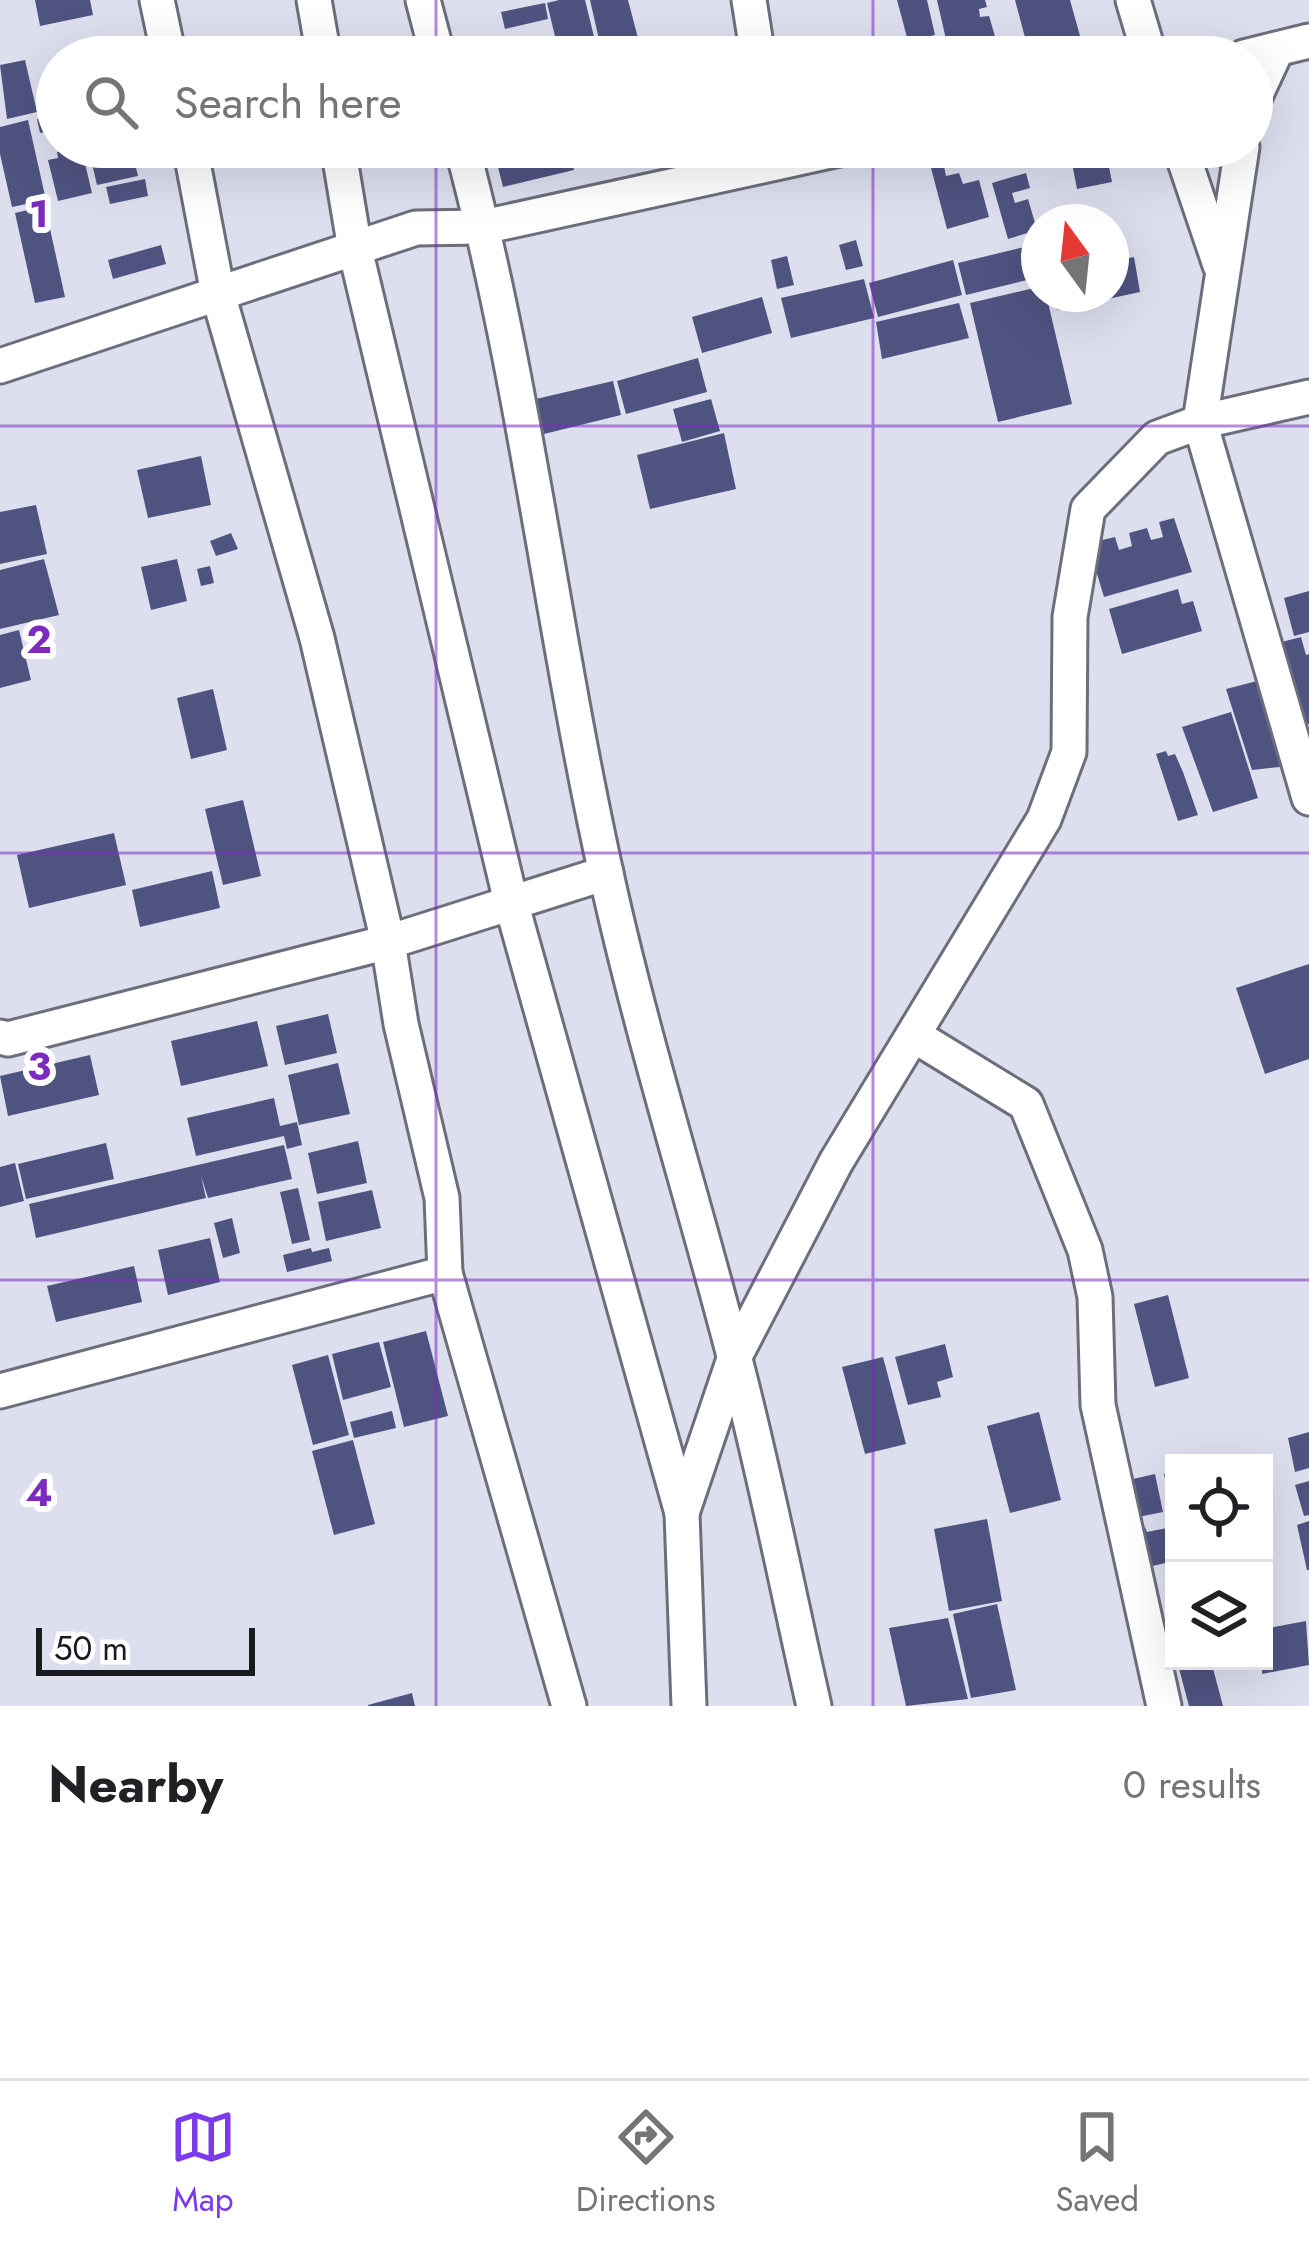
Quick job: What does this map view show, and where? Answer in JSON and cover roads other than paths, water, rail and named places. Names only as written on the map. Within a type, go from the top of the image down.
[{"type":"street","points":[[157,0],[165,36]]},
{"type":"street","points":[[314,0],[320,36]]},
{"type":"street","points":[[423,0],[432,36]]},
{"type":"street","points":[[749,0],[755,36]]},
{"type":"street","points":[[1133,0],[1144,36]]},
{"type":"street","points":[[1273,51],[1309,41]]},
{"type":"street","points":[[194,168],[218,294],[317,638],[388,942],[401,1024],[442,1198],[445,1273],[569,1706]]},
{"type":"street","points":[[342,168],[355,249],[511,902],[682,1513],[688,1706]]},
{"type":"street","points":[[468,168],[483,226],[606,873],[634,994],[735,1356],[814,1706]]},
{"type":"street","points":[[0,366],[416,229],[483,226],[723,168]]},
{"type":"street","points":[[1187,168],[1222,272]]},
{"type":"street","points":[[1239,168],[1200,422],[1309,798]]},
{"type":"street","points":[[682,1513],[735,1356],[836,1162],[1044,819],[1069,752],[1070,617],[1088,508],[1156,437],[1200,422],[1309,398]]},
{"type":"street","points":[[0,1037],[8,1039],[388,942],[606,873]]},
{"type":"street","points":[[915,1036],[1026,1104],[1085,1250],[1095,1297],[1098,1406],[1164,1706]]},
{"type":"street","points":[[0,1391],[445,1273]]}]
